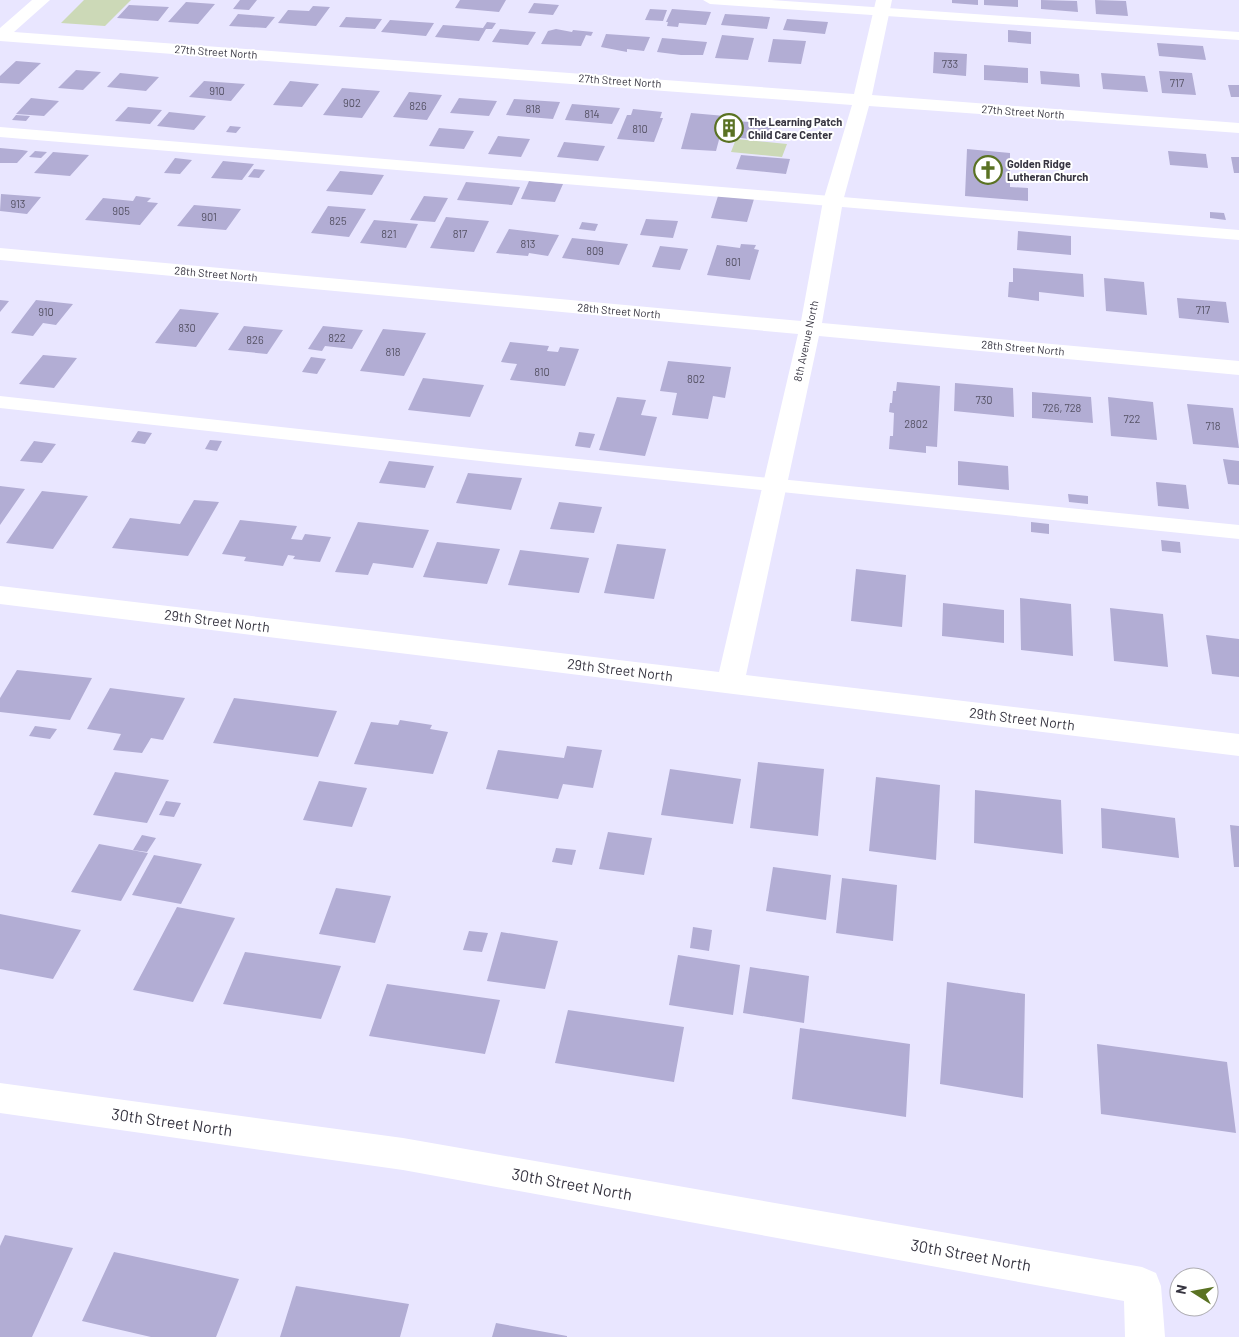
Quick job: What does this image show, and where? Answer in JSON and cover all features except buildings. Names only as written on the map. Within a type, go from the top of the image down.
[{"type":"street","points":[[0,36],[42,0]]},
{"type":"street","name":"8th Avenue North","points":[[730,683],[810,328],[833,201],[862,99],[882,6]]},
{"type":"street","name":"27th Street North","points":[[0,36],[1239,128]]},
{"type":"street","name":"28th Street North","points":[[0,254],[1239,368]]},
{"type":"street","name":"29th Street North","points":[[0,594],[1239,746]]},
{"type":"street","name":"30th Street North","points":[[0,1098],[403,1154],[1142,1286],[1145,1337]]},
{"type":"lane","points":[[710,0],[882,6],[1239,36]]},
{"type":"lane","points":[[0,132],[1239,235]]},
{"type":"lane","points":[[0,402],[498,457],[1239,532]]},
{"type":"green space","points":[[84,0],[131,0],[105,26],[61,23]]},
{"type":"green space","points":[[736,139],[787,144],[782,157],[731,152]]},
{"type":"place","name":"The Learning Patch Child Care Center","points":[[729,128]]},
{"type":"place","name":"Golden Ridge Lutheran Church","points":[[988,170]]}]
